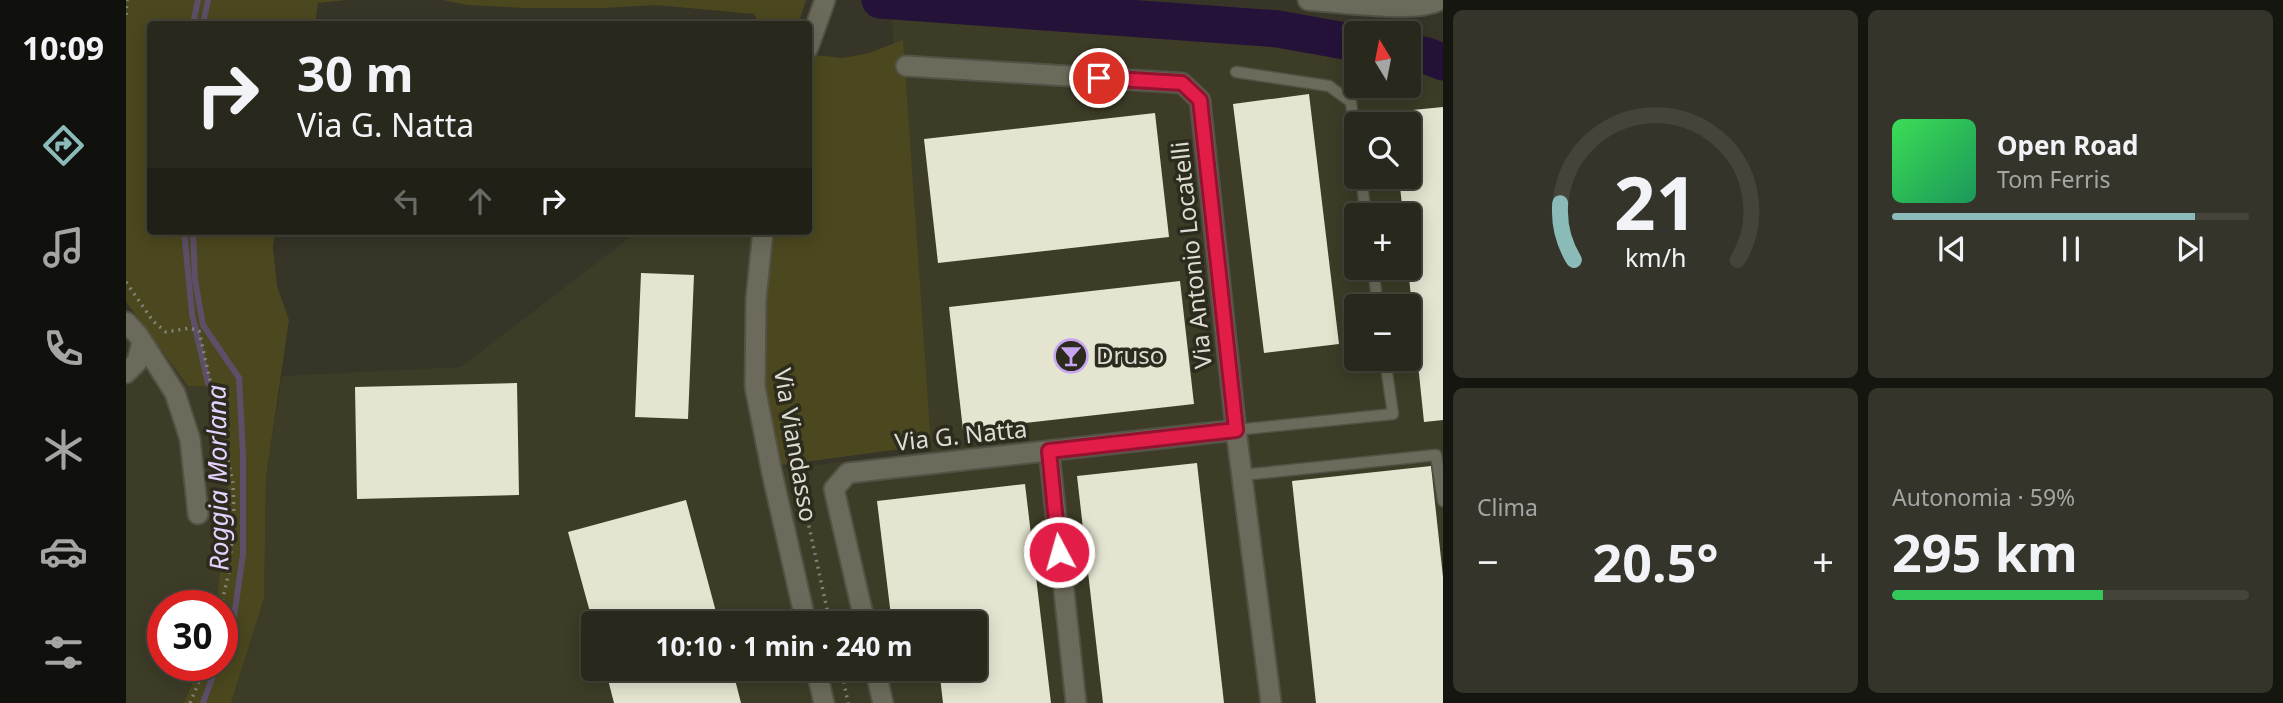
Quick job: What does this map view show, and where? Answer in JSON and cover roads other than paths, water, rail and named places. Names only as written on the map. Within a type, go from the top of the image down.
[{"type":"street","points":[[812,37],[825,0]]},
{"type":"street","points":[[1308,0],[1401,7],[1432,5],[1439,0]]},
{"type":"street","name":"Via Antonio Locatelli","points":[[906,66],[1182,83],[1200,100],[1236,430],[1271,703]]},
{"type":"street","name":"Via Viandasso","points":[[763,235],[756,299],[755,387],[803,611]]},
{"type":"street","points":[[126,322],[156,360],[175,393],[190,439],[198,514]]},
{"type":"street","points":[[126,373],[137,362],[142,343]]},
{"type":"street","name":"Via G. Natta","points":[[862,611],[835,489],[848,473],[1236,430]]},
{"type":"street","points":[[1049,451],[1076,703]]},
{"type":"street","points":[[819,681],[824,703]]},
{"type":"street","points":[[878,681],[883,703]]},
{"type":"lane","points":[[1236,72],[1329,86],[1350,102],[1351,112]]},
{"type":"lane","points":[[1236,430],[1393,414],[1387,371]]},
{"type":"lane","points":[[1242,475],[1436,455],[1443,501]]},
{"type":"waterway","points":[[194,21],[198,0]]},
{"type":"waterway","name":"Roggia Morlana","points":[[204,21],[208,0]]},
{"type":"waterway","points":[[880,0],[1278,29],[1344,41]]},
{"type":"waterway","points":[[1421,55],[1443,62]]},
{"type":"waterway","points":[[184,235],[192,314],[208,383]]},
{"type":"waterway","name":"Roggia Morlana","points":[[193,235],[195,280],[203,325],[239,378],[243,454],[243,554],[238,590]]},
{"type":"waterway","name":"Roggia Morlana","points":[[203,703],[211,681]]},
{"type":"place","name":"Druso","points":[[1071,356]]}]
